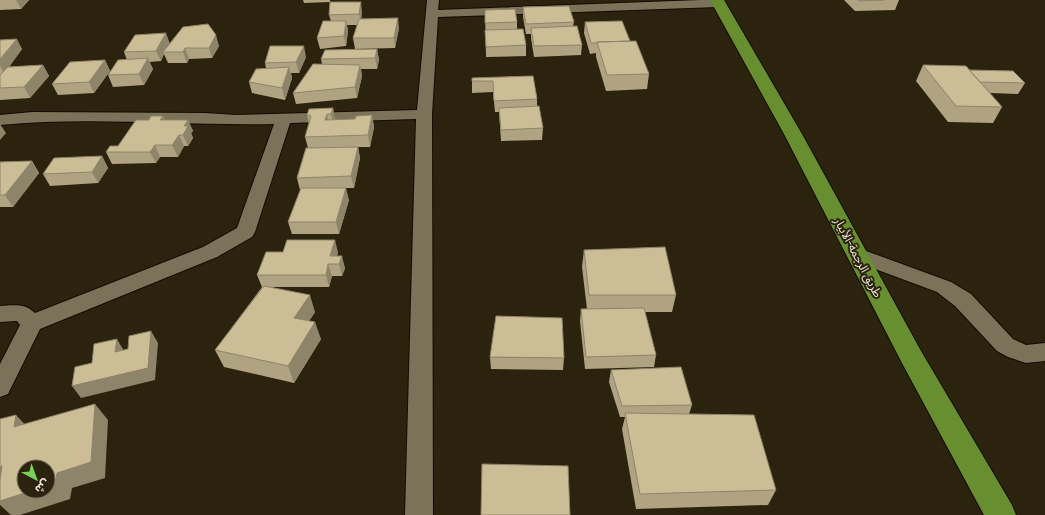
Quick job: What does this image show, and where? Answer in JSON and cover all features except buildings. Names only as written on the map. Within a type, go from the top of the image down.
[{"type":"highway","name":"طريق الرجمة-الأبيار","points":[[718,2],[793,134],[912,358],[1001,515]]},
{"type":"street","points":[[419,515],[424,114],[432,7],[718,2]]},
{"type":"street","points":[[0,120],[32,118],[198,118],[236,120],[424,114]]},
{"type":"street","points":[[0,387],[32,323],[210,252],[245,232],[283,119]]},
{"type":"street","points":[[858,255],[944,287],[955,293],[1005,345],[1016,351],[1026,354],[1045,352]]},
{"type":"street","points":[[0,314],[22,313],[32,323]]}]
